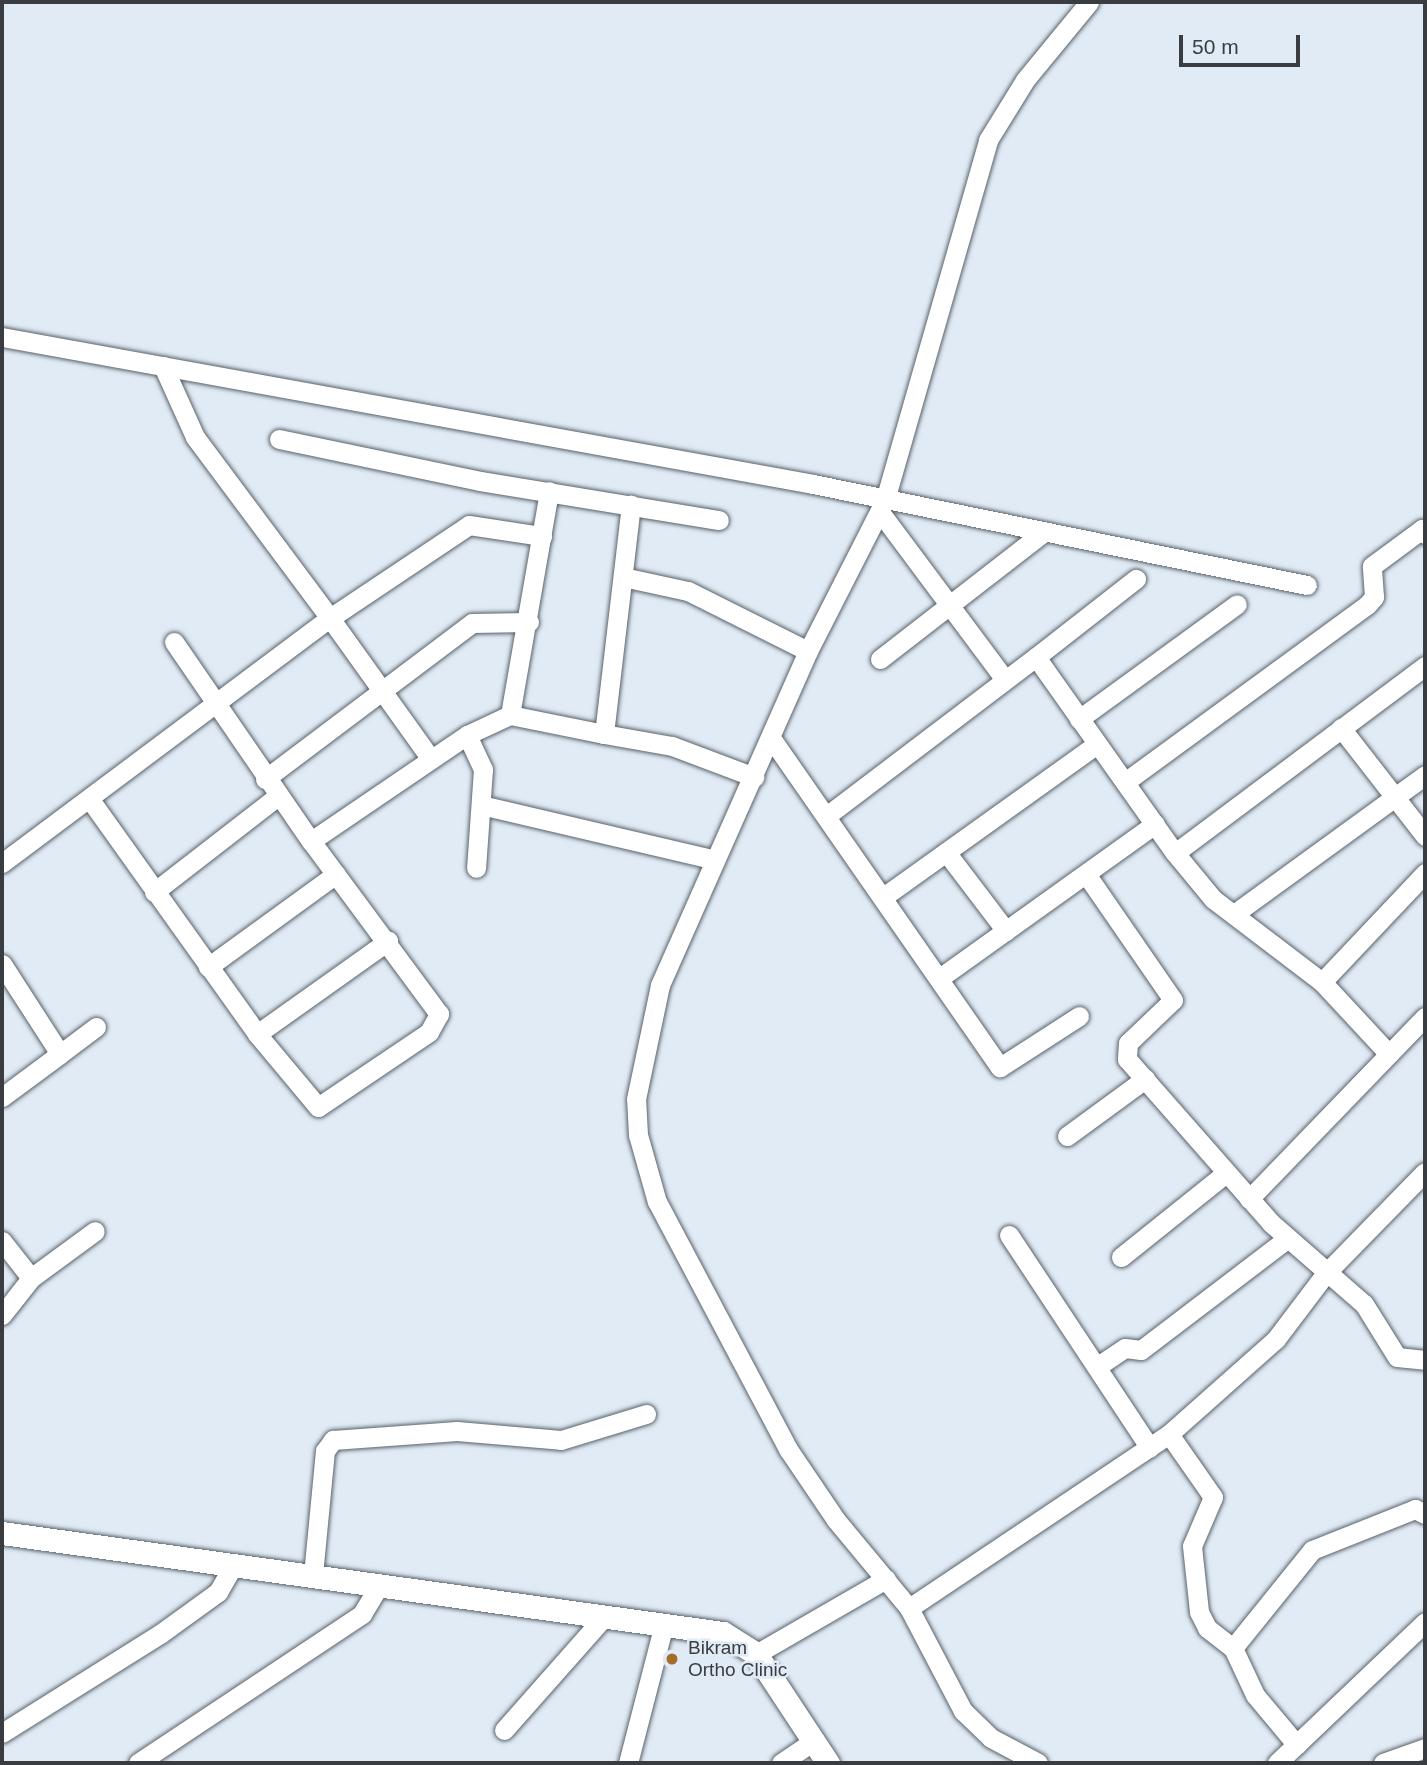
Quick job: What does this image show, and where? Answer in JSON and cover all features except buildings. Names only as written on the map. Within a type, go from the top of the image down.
[{"type":"main road","points":[[2,1533],[723,1633],[756,1654],[828,1763]]},
{"type":"street","points":[[1025,1761],[991,1738],[962,1711],[909,1608],[788,1449],[697,1283],[643,1162],[636,1099],[660,985],[712,859],[754,777],[808,651],[882,506],[988,139],[1025,80],[1089,2]]},
{"type":"street","points":[[2,337],[882,506],[1044,532],[1307,585]]},
{"type":"street","points":[[163,366],[195,437],[330,618],[431,760]]},
{"type":"street","points":[[279,439],[549,491],[719,520]]},
{"type":"street","points":[[510,715],[529,622],[549,491]]},
{"type":"street","points":[[604,734],[631,506]]},
{"type":"street","points":[[882,506],[947,603],[1005,680]]},
{"type":"street","points":[[2,863],[90,801],[330,618],[469,525],[542,536]]},
{"type":"street","points":[[1125,782],[1367,605],[1374,597],[1372,566],[1424,530]]},
{"type":"street","points":[[880,659],[947,603],[1044,532]]},
{"type":"street","points":[[623,577],[688,591],[808,651]]},
{"type":"street","points":[[829,814],[1136,579]]},
{"type":"street","points":[[1079,719],[1237,604]]},
{"type":"street","points":[[265,779],[479,620],[529,622]]},
{"type":"street","points":[[90,801],[257,1034],[312,1104],[325,1107],[438,1023],[437,1006],[265,779],[174,642]]},
{"type":"street","points":[[1036,657],[1175,853],[1234,914],[1322,982],[1389,1054]]},
{"type":"street","points":[[1175,853],[1425,666]]},
{"type":"street","points":[[311,841],[467,735],[510,715],[672,746],[754,777]]},
{"type":"street","points":[[1341,728],[1392,799],[1425,836]]},
{"type":"street","points":[[467,735],[484,769],[476,868]]},
{"type":"street","points":[[771,738],[886,895],[1000,1067],[1079,1016]]},
{"type":"street","points":[[886,895],[1097,744]]},
{"type":"street","points":[[1234,914],[1425,775]]},
{"type":"street","points":[[154,892],[279,795]]},
{"type":"street","points":[[481,805],[712,859]]},
{"type":"street","points":[[941,977],[1155,824]]},
{"type":"street","points":[[946,852],[1006,931]]},
{"type":"street","points":[[1322,982],[1425,873]]},
{"type":"street","points":[[208,967],[336,874]]},
{"type":"street","points":[[1086,874],[1173,1000],[1126,1047],[1127,1059],[1249,1199],[1326,1273],[1364,1304],[1397,1357],[1425,1360]]},
{"type":"street","points":[[257,1034],[387,941]]},
{"type":"street","points":[[2,964],[60,1054]]},
{"type":"street","points":[[1249,1199],[1425,1017]]},
{"type":"street","points":[[2,1097],[96,1027]]},
{"type":"street","points":[[1067,1136],[1145,1079]]},
{"type":"street","points":[[909,1608],[1169,1434],[1276,1339],[1326,1273],[1425,1172]]},
{"type":"street","points":[[1121,1257],[1226,1173]]},
{"type":"street","points":[[2,1315],[31,1278],[95,1231]]},
{"type":"street","points":[[1009,1235],[1150,1448]]},
{"type":"street","points":[[1098,1366],[1125,1348],[1141,1350],[1288,1238]]},
{"type":"street","points":[[2,1241],[31,1278]]},
{"type":"street","points":[[313,1575],[326,1451],[333,1440],[457,1431],[561,1440],[646,1415]]},
{"type":"street","points":[[1169,1434],[1213,1497],[1194,1528],[1195,1591],[1207,1628],[1233,1648],[1255,1695],[1297,1745]]},
{"type":"street","points":[[1233,1648],[1312,1549],[1415,1509],[1425,1514]]},
{"type":"street","points":[[2,1733],[218,1592],[234,1564]]},
{"type":"street","points":[[756,1654],[886,1579]]},
{"type":"street","points":[[138,1763],[362,1614],[380,1584]]},
{"type":"street","points":[[503,1730],[605,1616]]},
{"type":"street","points":[[1277,1763],[1425,1622]]},
{"type":"street","points":[[628,1763],[664,1624]]},
{"type":"street","points":[[781,1763],[815,1740]]},
{"type":"street","points":[[1382,1763],[1425,1748]]},
{"type":"place","name":"Bikram Ortho Clinic","points":[[672,1659]]}]
